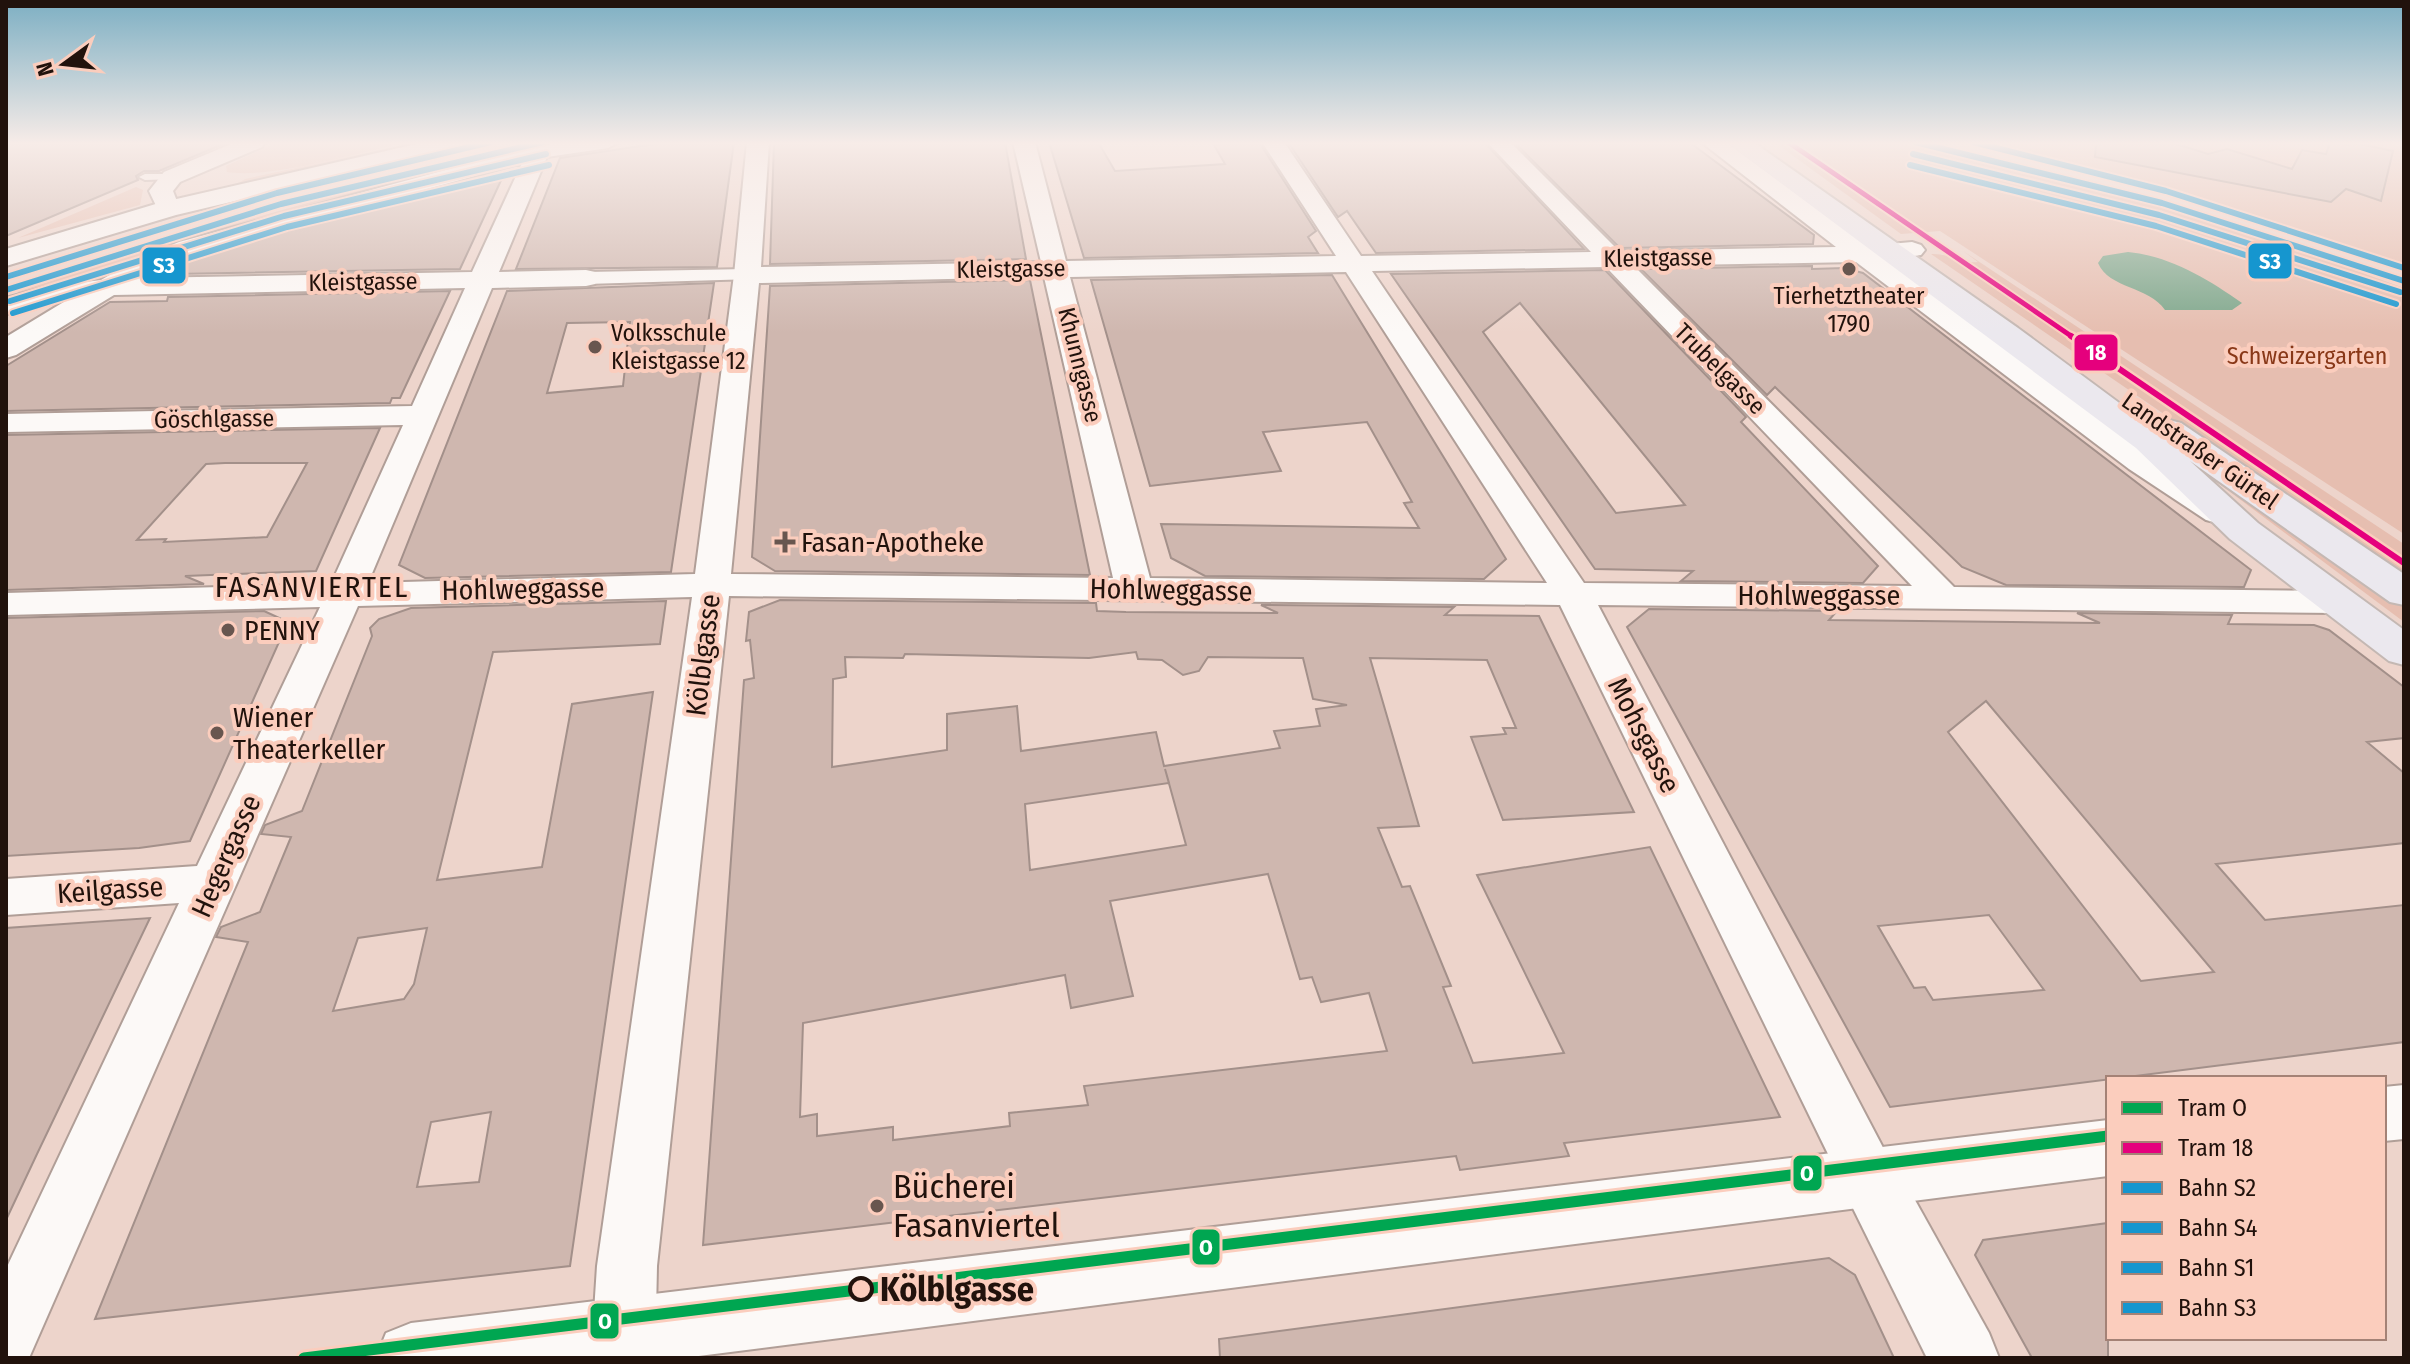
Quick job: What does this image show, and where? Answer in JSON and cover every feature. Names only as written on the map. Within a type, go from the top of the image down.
[{"type":"main road","points":[[6,258],[182,206]]},
{"type":"main road","name":"Landstraßer Gürtel","points":[[1825,206],[2148,441],[2244,531],[2404,651]]},
{"type":"main road","name":"Landstraßer Gürtel","points":[[1834,206],[1888,252],[2404,593]]},
{"type":"main road","points":[[411,1358],[624,1345],[2106,1148]]},
{"type":"main road","name":"Mohsgasse","points":[[1869,1178],[1964,1358]]},
{"type":"street","points":[[6,349],[158,258],[340,206]]},
{"type":"street","name":"Hegergasse","points":[[6,1338],[345,593],[514,206]]},
{"type":"street","name":"Kölblgasse","points":[[624,1345],[627,1266],[712,585],[753,206]]},
{"type":"street","name":"Khunngasse","points":[[1040,206],[1134,589]]},
{"type":"street","name":"Mohsgasse","points":[[1317,206],[1573,594],[1869,1178]]},
{"type":"street","name":"Trubelgasse","points":[[1559,206],[1942,596]]},
{"type":"street","name":"Landstraßer Gürtel","points":[[1814,206],[1888,252]]},
{"type":"street","name":"Kleistgasse","points":[[6,306],[46,295],[109,287],[1888,252]]},
{"type":"street","name":"Göschlgasse","points":[[6,423],[423,415]]},
{"type":"street","name":"Hohlweggasse","points":[[6,604],[712,585],[2336,602]]},
{"type":"street","name":"Keilgasse","points":[[6,897],[214,883]]},
{"type":"green space","points":[[93,206],[138,206],[18,238]]},
{"type":"green space","points":[[315,206],[180,241],[101,282],[54,286],[22,295],[17,292],[149,249],[282,210]]},
{"type":"green space","name":"Schweizergarten","points":[[1862,206],[2159,206],[2308,253],[2404,288],[2404,534],[1940,231],[1901,234]]},
{"type":"green space","points":[[2210,206],[2404,206],[2404,267],[2349,248]]},
{"type":"green space","points":[[1963,251],[2404,544],[2404,579],[1931,254],[1978,262]]},
{"type":"green space","points":[[2202,464],[2404,607],[2404,622],[2194,465]]},
{"type":"shaded area","points":[[2128,252],[2159,258],[2188,270],[2242,303],[2232,310],[2165,310],[2149,296],[2111,278],[2098,263],[2103,256]]},
{"type":"building","points":[[6,206],[78,206],[6,236]]},
{"type":"building","points":[[377,206],[489,206],[460,269],[173,274],[175,265],[195,256]]},
{"type":"building","points":[[541,206],[725,206],[717,267],[516,269]]},
{"type":"building","points":[[772,206],[1016,206],[1026,259],[770,264]]},
{"type":"building","points":[[1068,206],[1300,206],[1316,231],[1308,237],[1318,253],[1084,258]]},
{"type":"building","points":[[1330,206],[1543,206],[1584,249],[1376,253],[1347,211],[1338,217]]},
{"type":"building","points":[[1578,206],[1775,206],[1814,235],[1813,244],[1620,248]]},
{"type":"building","points":[[1812,266],[1812,269],[1844,268],[1863,273],[2251,570],[2244,587],[2006,585],[1962,567],[1775,387],[1767,395],[1641,269]]},
{"type":"building","points":[[1605,270],[1746,417],[1741,422],[1878,566],[1863,583],[1681,581],[1693,571],[1595,569],[1391,274]],"holes":[[[1520,303],[1685,505],[1616,513],[1483,332]]]},
{"type":"building","points":[[1332,275],[1506,559],[1484,579],[1205,576],[1171,558],[1161,524],[1419,528],[1404,503],[1412,502],[1367,422],[1263,432],[1281,471],[1150,486],[1091,280]]},
{"type":"building","points":[[1030,280],[1090,575],[775,571],[752,557],[770,286]]},
{"type":"building","points":[[714,283],[671,572],[425,578],[399,565],[507,291]],"holes":[[[630,322],[623,386],[547,393],[567,323]]]},
{"type":"building","points":[[450,291],[400,398],[392,398],[390,403],[6,411],[6,366],[110,302],[167,301],[168,297]]},
{"type":"building","points":[[380,428],[316,571],[185,576],[204,584],[6,590],[6,435]],"holes":[[[307,463],[267,537],[164,542],[166,539],[137,540],[206,464]]]},
{"type":"building","points":[[780,600],[1096,603],[1097,611],[1126,612],[1278,613],[1261,605],[1454,607],[1445,615],[1539,616],[1634,812],[1503,820],[1471,737],[1506,734],[1503,728],[1516,728],[1487,660],[1370,658],[1419,826],[1378,828],[1402,887],[1410,886],[1451,986],[1443,987],[1473,1063],[1564,1053],[1477,875],[1650,847],[1780,1117],[1564,1143],[1569,1156],[1460,1170],[1456,1156],[703,1245],[744,680],[754,678],[750,640],[746,641],[749,612]],"holes":[[[1136,652],[1138,659],[1162,660],[1183,675],[1199,671],[1208,657],[1303,658],[1313,699],[1347,705],[1316,709],[1320,726],[1274,731],[1280,748],[1164,766],[1156,732],[1021,751],[1017,706],[947,714],[947,750],[832,767],[833,679],[846,677],[845,657],[903,658],[905,654],[1089,658]],[[1169,783],[1186,845],[1030,870],[1025,804]],[[1268,874],[1300,979],[1312,977],[1321,1002],[1369,993],[1387,1051],[1084,1086],[1088,1105],[1009,1113],[1010,1126],[893,1140],[893,1127],[817,1136],[817,1114],[800,1117],[803,1023],[1065,975],[1071,1008],[1133,996],[1110,901]]]},
{"type":"building","points":[[666,601],[660,644],[493,652],[437,880],[542,867],[572,704],[653,692],[570,1266],[95,1319],[248,942],[216,937],[221,927],[260,912],[291,837],[261,834],[265,825],[302,811],[372,636],[370,628],[379,619],[411,608]],"holes":[[[427,928],[414,984],[404,999],[333,1011],[358,938]],[[491,1112],[479,1182],[417,1187],[431,1122]]]},
{"type":"building","points":[[1649,609],[1837,611],[1829,620],[2100,623],[2077,613],[2232,615],[2228,624],[2314,625],[2329,630],[2404,687],[2404,738],[2367,742],[2404,773],[2404,843],[2216,864],[2265,920],[2404,905],[2404,1042],[2135,1076],[2106,1076],[2106,1080],[1890,1107],[1627,627]],"holes":[[[1986,701],[2214,972],[2141,981],[1948,732]],[[1989,915],[2044,990],[1933,1000],[1925,987],[1914,988],[1878,926]]]},
{"type":"building","points":[[264,611],[288,622],[190,841],[139,848],[6,856],[6,618]]},
{"type":"building","points":[[150,918],[37,1154],[6,1220],[6,928]]},
{"type":"building","points":[[2106,1223],[2108,1358],[2032,1358],[1975,1255],[1983,1240]]},
{"type":"building","points":[[1829,1258],[1855,1275],[1894,1358],[1220,1358],[1219,1339]]},
{"type":"tram line","name":"18","points":[[1881,206],[2404,563]]},
{"type":"tram line","name":"O","points":[[304,1358],[2106,1136]]},
{"type":"rail line","name":"S1","points":[[6,277],[236,206]]},
{"type":"rail line","name":"S2","points":[[6,290],[276,206]]},
{"type":"rail line","name":"S4","points":[[10,301],[284,216],[328,206]]},
{"type":"rail line","name":"S3","points":[[13,313],[287,227],[377,206]]},
{"type":"rail line","name":"S3","points":[[2081,206],[2276,263],[2396,304]]},
{"type":"rail line","name":"S4","points":[[2124,206],[2400,292]]},
{"type":"rail line","name":"S2","points":[[2171,206],[2404,281]]},
{"type":"rail line","name":"S1","points":[[2211,206],[2404,268]]},
{"type":"place","name":"Tierhetztheater 1790","points":[[1849,269]]},
{"type":"place","name":"Volksschule Kleistgasse 12","points":[[595,347]]},
{"type":"place","name":"Fasan-Apotheke","points":[[785,542]]},
{"type":"place","name":"PENNY","points":[[228,630]]},
{"type":"place","name":"Wiener Theaterkeller","points":[[217,733]]},
{"type":"place","name":"Bücherei Fasanviertel","points":[[877,1206]]},
{"type":"place","name":"Kölblgasse","points":[[861,1289]]},
{"type":"district","name":"FASANVIERTEL","points":[[312,587]]}]
